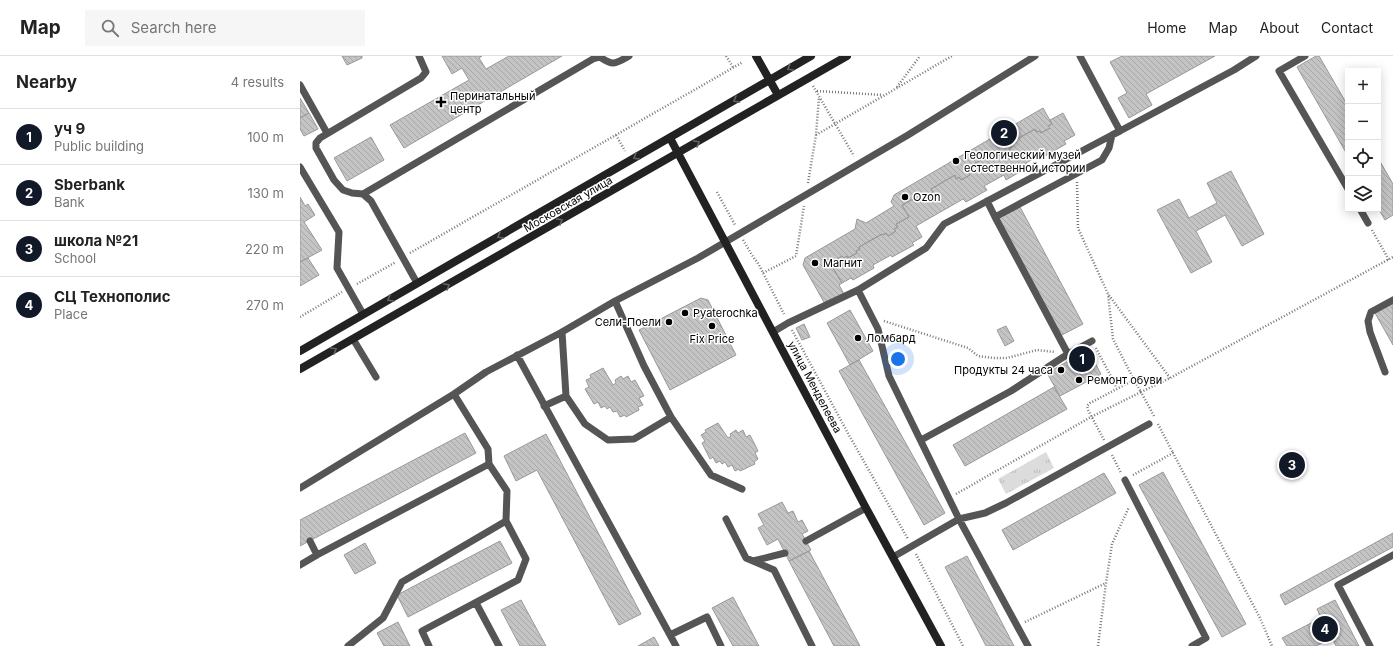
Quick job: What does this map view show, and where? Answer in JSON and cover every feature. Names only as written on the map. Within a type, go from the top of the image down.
[{"type":"main road","points":[[756,56],[778,96]]},
{"type":"main road","name":"Московская улица","points":[[300,351],[811,56]]},
{"type":"main road","name":"Московская улица","points":[[300,369],[847,56]]},
{"type":"main road","name":"улица Менделеева","points":[[670,138],[726,241],[866,508],[941,646]]},
{"type":"lane","points":[[419,56],[426,72],[421,78],[327,133],[316,143],[316,148],[334,180],[343,190],[363,194],[593,59],[600,57],[608,63],[615,64],[629,56]]},
{"type":"lane","points":[[300,488],[454,394],[486,372],[562,332],[615,301],[698,258],[859,164],[1035,56]]},
{"type":"lane","points":[[1080,56],[1120,131]]},
{"type":"lane","points":[[773,332],[788,323],[858,290],[926,248],[944,224],[1234,70],[1256,56]]},
{"type":"lane","points":[[1305,56],[1279,71],[1345,184]]},
{"type":"lane","points":[[300,86],[327,133]]},
{"type":"lane","points":[[995,217],[1102,160],[1109,148],[1112,135]]},
{"type":"lane","points":[[300,167],[339,232],[337,268],[363,314]]},
{"type":"lane","points":[[363,194],[371,201],[417,283]]},
{"type":"lane","points":[[986,201],[1068,354]]},
{"type":"lane","points":[[1362,212],[1368,223]]},
{"type":"lane","points":[[858,290],[878,329],[889,376],[948,498],[1028,646]]},
{"type":"lane","points":[[1385,372],[1370,332],[1368,322],[1371,312],[1393,300]]},
{"type":"lane","points":[[615,301],[644,366],[671,417],[711,475],[742,489]]},
{"type":"lane","points":[[562,332],[566,396],[585,424],[608,440],[634,439],[671,417]]},
{"type":"lane","points":[[353,339],[376,377]]},
{"type":"lane","points":[[921,440],[1010,391],[1068,354],[1092,341]]},
{"type":"lane","points":[[516,355],[676,646]]},
{"type":"lane","points":[[429,646],[422,632],[518,580],[526,559],[506,522],[507,490],[489,464],[488,449],[454,394]]},
{"type":"lane","points":[[544,406],[566,396]]},
{"type":"lane","points":[[893,556],[959,519],[985,513],[999,507],[1149,424]]},
{"type":"lane","points":[[300,565],[489,464]]},
{"type":"lane","points":[[1125,480],[1206,638],[1192,646]]},
{"type":"lane","points":[[806,541],[866,508]]},
{"type":"lane","points":[[726,519],[746,558],[774,570],[812,646]]},
{"type":"lane","points":[[348,646],[383,618],[402,582],[506,522]]},
{"type":"lane","points":[[310,541],[317,555]]},
{"type":"lane","points":[[753,561],[785,553]]},
{"type":"lane","points":[[1370,646],[1338,585],[1393,555]]},
{"type":"lane","points":[[476,603],[499,646]]},
{"type":"lane","points":[[670,635],[707,617],[721,646]]},
{"type":"path","points":[[726,56],[733,67]]},
{"type":"path","points":[[896,89],[920,56]]},
{"type":"path","points":[[819,97],[816,135],[952,56]]},
{"type":"path","points":[[300,317],[743,62]]},
{"type":"path","points":[[813,86],[859,164]]},
{"type":"path","points":[[816,91],[885,95]]},
{"type":"path","points":[[616,135],[626,151]]},
{"type":"path","points":[[1077,174],[1078,228],[1108,294],[1170,378]]},
{"type":"path","points":[[717,192],[752,256],[759,265],[788,323],[911,545],[963,646]]},
{"type":"path","points":[[1368,223],[1389,260]]},
{"type":"path","points":[[948,498],[1091,417],[1170,378],[1393,257]]},
{"type":"path","points":[[1108,294],[1113,339],[1260,618],[1272,646]]},
{"type":"path","points":[[872,317],[968,348],[978,356],[1007,358],[1037,350],[1050,350],[1068,354]]},
{"type":"path","points":[[1092,341],[1117,388]]},
{"type":"path","points":[[1134,380],[1090,403],[1088,410],[1091,417],[1125,480],[1173,453]]},
{"type":"path","points":[[1098,646],[1112,544],[1134,497]]},
{"type":"path","points":[[1017,626],[1106,583]]},
{"type":"green space","points":[[1046,452],[1054,468],[1006,494],[998,479]]},
{"type":"building","points":[[342,56],[362,56],[362,58],[347,65]]},
{"type":"building","points":[[442,56],[482,56],[479,58],[486,69],[509,56],[562,56],[404,148],[390,125],[469,80],[462,68],[452,74]]},
{"type":"building","points":[[1122,56],[1215,56],[1146,94],[1152,105],[1129,118],[1118,98],[1127,93],[1110,62]]},
{"type":"building","points":[[1316,56],[1319,56],[1345,101],[1345,151],[1297,67]]},
{"type":"building","points":[[300,98],[309,113],[300,118]]},
{"type":"building","points":[[1043,108],[1052,124],[1048,126],[1050,128],[1041,133],[1040,131],[1037,132],[1035,129],[1010,143],[1012,147],[1009,149],[1010,151],[1002,157],[1000,154],[997,156],[994,152],[969,167],[971,171],[968,173],[970,175],[961,180],[959,177],[956,179],[955,175],[931,189],[933,192],[929,194],[931,198],[922,202],[920,199],[917,201],[915,198],[902,205],[909,217],[896,224],[898,227],[894,229],[896,231],[888,236],[886,233],[883,235],[882,234],[859,247],[860,249],[856,251],[857,253],[848,258],[847,256],[844,258],[842,256],[830,263],[842,283],[839,285],[844,294],[825,304],[803,265],[805,258],[855,229],[857,219],[866,223],[894,206],[891,202],[894,195]]},
{"type":"building","points":[[309,113],[318,129],[304,136],[300,129],[300,118]]},
{"type":"building","points":[[1063,113],[1075,135],[1064,141],[1066,144],[1045,156],[1044,153],[1026,163],[1028,167],[1006,180],[1004,175],[984,186],[987,190],[966,202],[963,199],[916,226],[922,237],[912,243],[914,245],[873,265],[874,268],[853,280],[851,278],[842,283],[830,263],[842,256],[844,258],[847,256],[848,258],[857,253],[856,251],[860,249],[859,247],[882,234],[883,235],[886,233],[888,236],[896,231],[894,229],[898,227],[896,224],[909,217],[902,205],[915,198],[917,201],[920,199],[922,202],[931,198],[929,194],[933,192],[931,189],[955,175],[956,179],[959,177],[961,180],[970,175],[968,173],[971,171],[969,167],[994,152],[997,156],[1000,154],[1002,157],[1010,151],[1009,149],[1012,147],[1010,143],[1035,129],[1037,132],[1040,131],[1041,133],[1050,128],[1048,126],[1052,124],[1050,120]]},
{"type":"building","points":[[371,137],[384,160],[347,181],[334,158]]},
{"type":"building","points":[[1381,163],[1393,184],[1393,215],[1385,220],[1380,212]]},
{"type":"building","points":[[1231,171],[1264,234],[1242,246],[1225,215],[1196,231],[1212,262],[1191,273],[1157,210],[1179,199],[1189,218],[1217,203],[1207,183]]},
{"type":"building","points":[[300,197],[305,206],[308,204],[315,215],[304,222],[322,250],[300,262]]},
{"type":"building","points":[[1020,207],[1083,324],[1060,336],[997,219]]},
{"type":"building","points":[[308,258],[319,275],[300,286],[300,262]]},
{"type":"building","points":[[701,298],[708,300],[736,355],[670,390],[639,330]]},
{"type":"building","points":[[1393,303],[1393,345],[1375,313]]},
{"type":"building","points":[[850,310],[873,351],[850,365],[827,323]]},
{"type":"building","points":[[804,324],[810,337],[802,340],[796,328]]},
{"type":"building","points":[[1006,326],[1014,341],[1005,346],[997,330]]},
{"type":"building","points":[[1088,350],[1101,374],[1060,396],[1047,373]]},
{"type":"building","points":[[859,360],[945,513],[924,525],[839,371]]},
{"type":"building","points":[[603,368],[613,385],[616,383],[615,380],[621,376],[623,379],[628,376],[631,382],[635,380],[644,396],[639,398],[643,405],[638,407],[639,410],[626,417],[625,415],[620,417],[617,411],[613,412],[610,407],[607,409],[605,406],[601,408],[598,402],[594,404],[585,389],[589,387],[586,380],[591,378],[590,375]]},
{"type":"building","points":[[1054,387],[1067,409],[965,466],[953,445]]},
{"type":"building","points":[[718,423],[728,438],[731,436],[730,434],[736,430],[738,433],[743,430],[746,437],[750,435],[758,451],[755,453],[758,459],[754,462],[755,464],[740,471],[739,469],[735,471],[732,465],[728,467],[725,462],[722,464],[720,461],[716,463],[713,457],[710,459],[702,443],[705,441],[701,435],[706,432],[705,430]]},
{"type":"building","points":[[465,433],[476,453],[300,546],[300,520]]},
{"type":"building","points":[[546,434],[641,614],[619,625],[537,470],[516,481],[504,456]]},
{"type":"building","points":[[1163,472],[1246,624],[1222,637],[1139,485]]},
{"type":"building","points":[[1104,473],[1116,493],[1013,550],[1002,530]]},
{"type":"building","points":[[782,502],[788,513],[793,511],[798,522],[802,520],[808,531],[802,534],[811,550],[789,561],[778,539],[767,545],[758,528],[764,525],[758,514]]},
{"type":"building","points":[[1393,533],[1393,547],[1285,605],[1280,595]]},
{"type":"building","points":[[500,541],[512,563],[408,617],[397,595]]},
{"type":"building","points":[[365,543],[376,563],[355,574],[344,555]]},
{"type":"building","points":[[809,551],[860,646],[834,646],[789,561]]},
{"type":"building","points":[[967,556],[1014,646],[986,646],[945,567]]},
{"type":"building","points":[[733,597],[759,646],[733,646],[712,608]]},
{"type":"building","points":[[521,600],[546,646],[520,646],[501,610]]},
{"type":"building","points":[[1335,600],[1359,646],[1336,646],[1332,638],[1316,646],[1287,646],[1282,638],[1321,618],[1317,609]]},
{"type":"building","points":[[398,622],[410,646],[384,646],[377,633]]},
{"type":"building","points":[[654,637],[659,646],[638,646]]},
{"type":"place","name":"Перинатальный центр","points":[[441,102]]},
{"type":"place","name":"Sberbank","points":[[1004,133]]},
{"type":"place","name":"Геологический музей естественной истории","points":[[956,161]]},
{"type":"place","name":"Ozon","points":[[905,197]]},
{"type":"place","name":"Магнит","points":[[815,263]]},
{"type":"place","name":"Pyaterochka","points":[[685,313]]},
{"type":"place","name":"Сели-Поели","points":[[669,322]]},
{"type":"place","name":"Fix Price","points":[[712,326]]},
{"type":"place","name":"Ломбард","points":[[858,338]]},
{"type":"place","name":"уч 9","points":[[1082,359]]},
{"type":"place","name":"Продукты 24 часа","points":[[1061,370]]},
{"type":"place","name":"Ремонт обуви","points":[[1079,380]]},
{"type":"place","name":"школа №21","points":[[1292,465]]},
{"type":"place","name":"СЦ Технополис","points":[[1325,629]]}]
